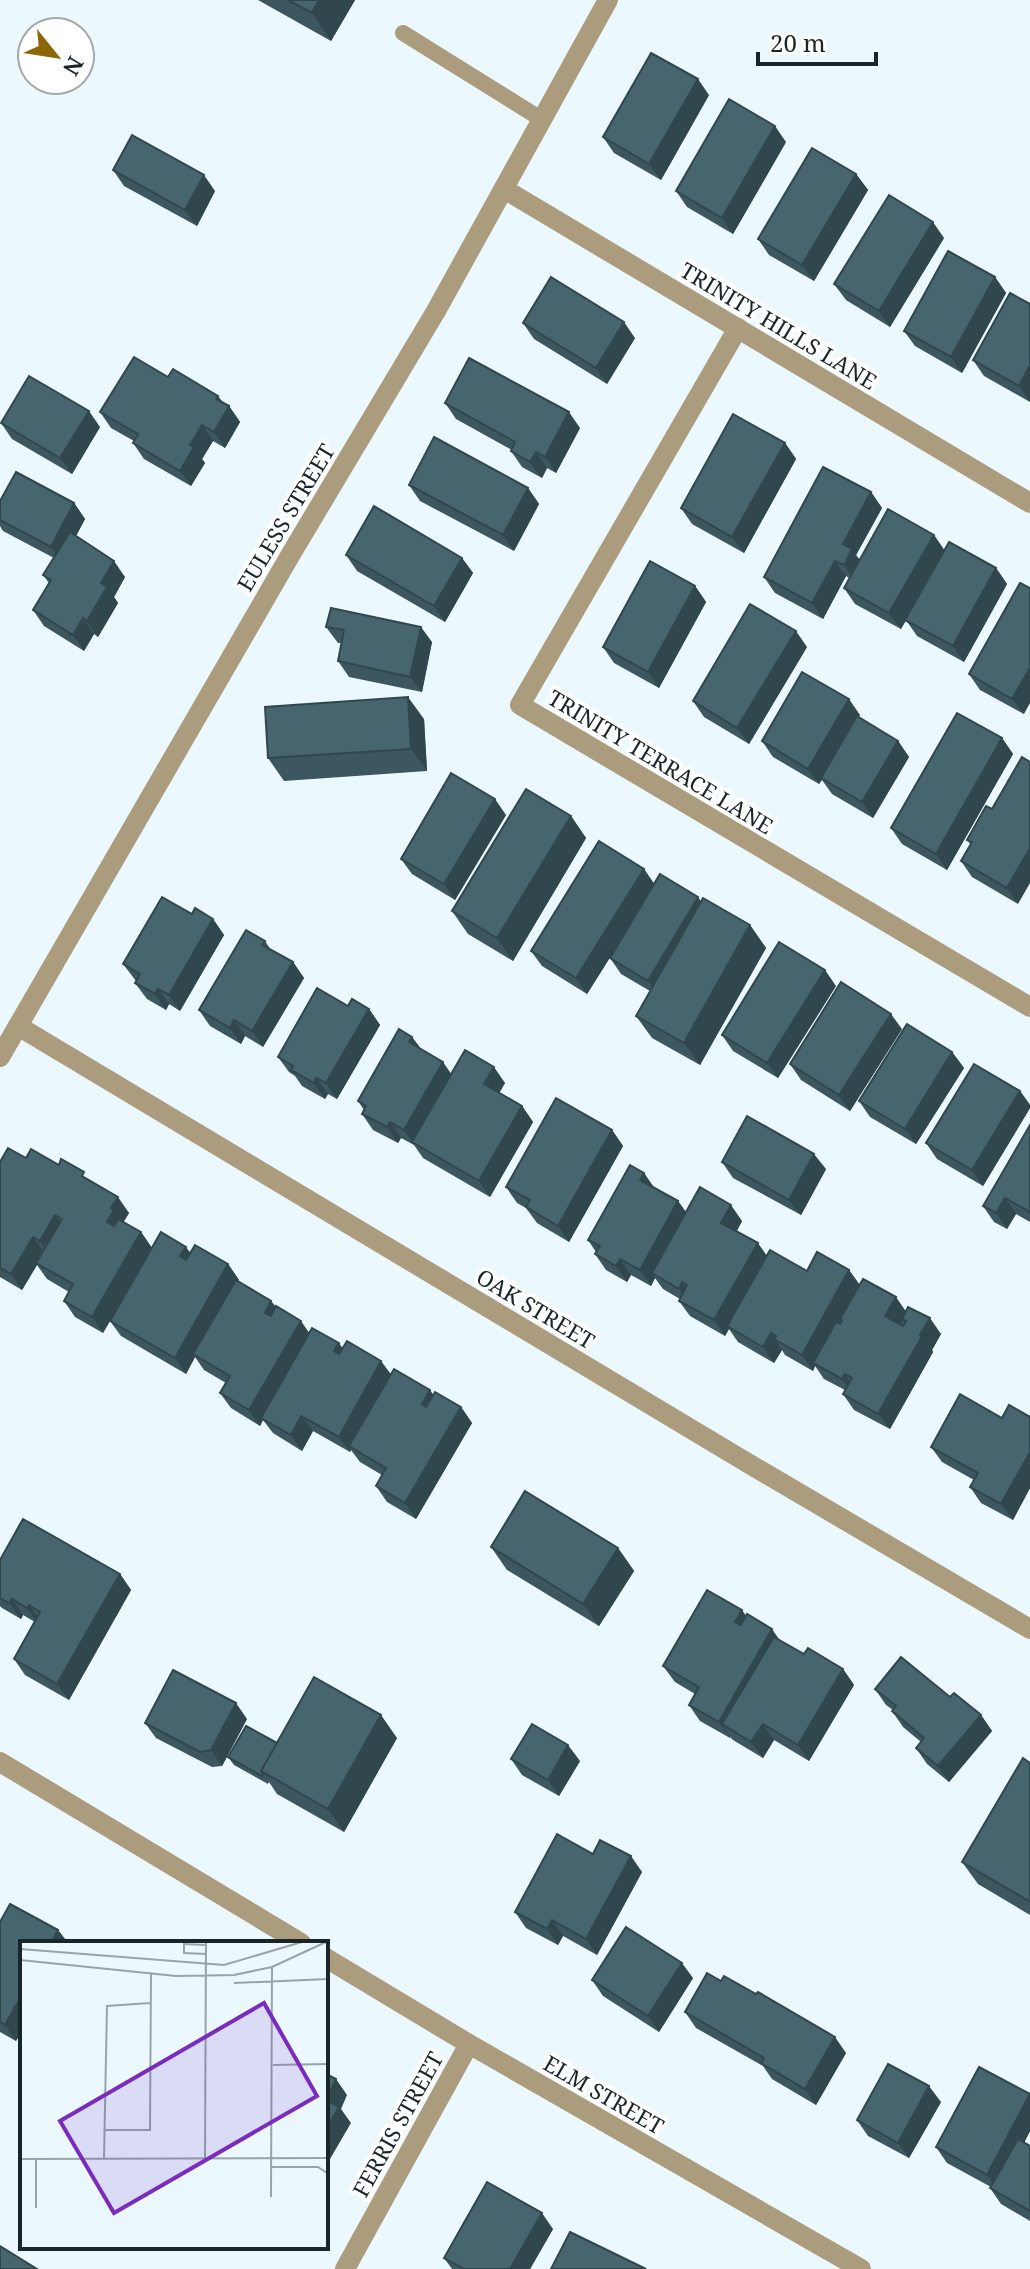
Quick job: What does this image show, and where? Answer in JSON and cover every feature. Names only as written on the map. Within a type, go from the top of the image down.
[{"type":"street","name":"EULESS STREET","points":[[0,1057],[291,554],[436,311],[608,0]]},
{"type":"street","name":"TRINITY HILLS LANE","points":[[504,189],[1030,503]]},
{"type":"street","name":"TRINITY TERRACE LANE","points":[[738,328],[520,705],[1030,1007]]},
{"type":"street","name":"OAK STREET","points":[[18,1026],[1030,1629]]},
{"type":"street","points":[[0,1762],[298,1941]]},
{"type":"street","name":"ELM STREET","points":[[328,1959],[469,2044],[861,2269]]},
{"type":"street","name":"FERRIS STREET","points":[[345,2269],[469,2044]]},
{"type":"lane","points":[[403,33],[541,119]]},
{"type":"building","points":[[288,0],[319,0],[312,13]]},
{"type":"building","points":[[651,53],[698,79],[649,164],[603,137]]},
{"type":"building","points":[[729,99],[775,126],[722,218],[676,191]]},
{"type":"building","points":[[132,135],[204,175],[185,210],[113,170]]},
{"type":"building","points":[[812,148],[856,174],[802,265],[758,239]]},
{"type":"building","points":[[889,195],[933,222],[879,311],[834,284]]},
{"type":"building","points":[[948,251],[995,277],[951,357],[904,331]]},
{"type":"building","points":[[551,277],[624,322],[596,368],[523,323]]},
{"type":"building","points":[[1010,293],[1030,304],[1030,365],[1019,386],[973,360]]},
{"type":"building","points":[[134,357],[168,377],[173,369],[229,406],[214,432],[202,425],[180,471],[133,443],[138,434],[100,412]]},
{"type":"building","points":[[469,358],[569,412],[545,457],[536,452],[530,462],[511,451],[515,442],[445,403]]},
{"type":"building","points":[[29,376],[89,411],[60,458],[1,423]]},
{"type":"building","points":[[733,414],[785,443],[732,537],[681,508]]},
{"type":"building","points":[[434,437],[528,488],[503,535],[409,485]]},
{"type":"building","points":[[823,467],[871,492],[843,544],[852,549],[844,565],[835,561],[812,603],[764,577]]},
{"type":"building","points":[[16,472],[74,503],[51,547],[0,520],[0,501]]},
{"type":"building","points":[[374,506],[462,558],[434,606],[346,555]]},
{"type":"building","points":[[888,509],[934,535],[889,613],[844,588]]},
{"type":"building","points":[[70,532],[114,561],[101,583],[107,587],[87,621],[83,618],[73,635],[33,610],[51,580],[43,575]]},
{"type":"building","points":[[949,542],[996,568],[953,646],[905,620]]},
{"type":"building","points":[[650,561],[695,586],[648,672],[603,647]]},
{"type":"building","points":[[1020,583],[1030,588],[1030,668],[1012,699],[969,674]]},
{"type":"building","points":[[750,604],[796,631],[737,728],[693,701]]},
{"type":"building","points":[[331,608],[421,627],[410,677],[338,661],[344,630],[326,627]]},
{"type":"building","points":[[802,672],[849,699],[808,769],[762,741]]},
{"type":"building","points":[[408,697],[411,749],[268,758],[265,707]]},
{"type":"building","points":[[957,713],[1002,738],[936,854],[891,828]]},
{"type":"building","points":[[857,716],[898,741],[862,802],[821,778]]},
{"type":"building","points":[[1022,757],[1030,762],[1030,848],[1007,888],[961,861],[972,842],[967,840],[986,806],[992,809]]},
{"type":"building","points":[[451,773],[495,799],[444,884],[401,859]]},
{"type":"building","points":[[526,789],[571,816],[497,938],[452,911]]},
{"type":"building","points":[[599,841],[644,869],[576,978],[531,951]]},
{"type":"building","points":[[660,874],[698,897],[648,981],[610,958]]},
{"type":"building","points":[[162,897],[192,914],[195,908],[213,919],[169,995],[158,989],[155,994],[135,983],[140,974],[123,964]]},
{"type":"building","points":[[703,898],[750,925],[684,1043],[636,1016]]},
{"type":"building","points":[[246,930],[265,941],[262,945],[293,962],[252,1031],[234,1020],[230,1028],[199,1010]]},
{"type":"building","points":[[779,942],[825,970],[767,1063],[722,1035]]},
{"type":"building","points":[[841,982],[891,1014],[839,1095],[790,1064]]},
{"type":"building","points":[[317,988],[348,1006],[352,999],[369,1009],[326,1083],[316,1078],[314,1083],[291,1070],[293,1066],[278,1057]]},
{"type":"building","points":[[907,1024],[952,1052],[905,1129],[859,1101]]},
{"type":"building","points":[[399,1029],[412,1037],[409,1042],[443,1062],[404,1130],[390,1122],[387,1127],[362,1114],[366,1106],[358,1101]]},
{"type":"building","points":[[465,1050],[494,1067],[484,1084],[522,1106],[479,1181],[412,1142]]},
{"type":"building","points":[[974,1064],[1020,1091],[972,1170],[926,1143]]},
{"type":"building","points":[[556,1098],[612,1130],[558,1226],[526,1207],[530,1200],[506,1187]]},
{"type":"building","points":[[747,1116],[814,1154],[789,1200],[722,1162]]},
{"type":"building","points":[[1030,1125],[1030,1212],[1005,1198],[996,1213],[983,1206]]},
{"type":"building","points":[[8,1148],[26,1158],[31,1149],[59,1165],[61,1159],[84,1172],[82,1176],[118,1197],[107,1222],[114,1226],[118,1219],[141,1232],[92,1317],[64,1301],[73,1284],[36,1263],[62,1219],[55,1215],[40,1241],[33,1237],[11,1274],[0,1268],[0,1162]]},
{"type":"building","points":[[630,1165],[644,1173],[640,1180],[678,1201],[640,1270],[620,1259],[616,1266],[595,1254],[600,1246],[588,1240]]},
{"type":"building","points":[[700,1187],[731,1205],[721,1223],[758,1243],[714,1320],[679,1301],[687,1285],[682,1282],[679,1289],[652,1273]]},
{"type":"building","points":[[161,1232],[186,1247],[180,1256],[186,1260],[195,1245],[228,1264],[175,1358],[110,1321]]},
{"type":"building","points":[[770,1250],[807,1271],[817,1252],[849,1270],[802,1355],[774,1339],[776,1336],[771,1333],[763,1347],[727,1326]]},
{"type":"building","points":[[863,1279],[896,1297],[885,1316],[903,1326],[906,1321],[902,1319],[908,1307],[930,1318],[878,1414],[843,1394],[852,1378],[845,1374],[842,1379],[813,1363],[836,1322],[840,1324]]},
{"type":"building","points":[[236,1280],[271,1301],[265,1313],[271,1316],[276,1306],[301,1321],[249,1410],[220,1393],[230,1376],[193,1354]]},
{"type":"building","points":[[312,1328],[339,1343],[334,1351],[339,1354],[347,1341],[381,1361],[339,1437],[301,1416],[291,1435],[261,1418]]},
{"type":"building","points":[[394,1369],[430,1390],[422,1404],[426,1407],[435,1392],[461,1407],[405,1503],[376,1486],[386,1468],[349,1446]]},
{"type":"building","points":[[960,1394],[1002,1418],[1009,1405],[1030,1417],[1030,1452],[1001,1504],[970,1487],[978,1473],[931,1447]]},
{"type":"building","points":[[525,1491],[618,1548],[583,1604],[491,1547]]},
{"type":"building","points":[[23,1519],[120,1574],[57,1684],[14,1659],[40,1612],[12,1599],[9,1603],[0,1598],[0,1560]]},
{"type":"building","points":[[707,1590],[742,1610],[735,1622],[741,1625],[747,1614],[772,1629],[719,1722],[689,1705],[699,1687],[663,1666]]},
{"type":"building","points":[[774,1637],[804,1654],[808,1648],[843,1669],[798,1745],[763,1724],[751,1742],[722,1724]]},
{"type":"building","points":[[901,1657],[950,1697],[954,1693],[981,1715],[938,1766],[916,1748],[924,1738],[892,1711],[896,1706],[875,1689]]},
{"type":"building","points":[[173,1670],[236,1703],[211,1750],[200,1752],[145,1723]]},
{"type":"building","points":[[314,1677],[381,1715],[328,1809],[261,1771]]},
{"type":"building","points":[[532,1724],[568,1745],[548,1780],[511,1759]]},
{"type":"building","points":[[246,1726],[277,1743],[261,1771],[262,1776],[228,1757]]},
{"type":"building","points":[[1023,1758],[1030,1763],[1029,1901],[962,1862]]},
{"type":"building","points":[[557,1834],[593,1854],[600,1840],[631,1856],[586,1939],[552,1920],[547,1929],[515,1912]]},
{"type":"building","points":[[10,1904],[58,1930],[52,1941],[20,1941],[20,1999],[5,2025],[0,2022],[0,1922]]},
{"type":"building","points":[[626,1927],[682,1963],[648,2016],[592,1980]]},
{"type":"building","points":[[707,1973],[721,1981],[724,1976],[756,1994],[758,1992],[835,2037],[805,2089],[761,2063],[764,2058],[685,2012]]},
{"type":"building","points":[[888,2064],[929,2086],[898,2143],[857,2120]]},
{"type":"building","points":[[979,2067],[1030,2094],[987,2175],[936,2147]]},
{"type":"building","points":[[328,2075],[336,2079],[328,2098]]},
{"type":"building","points":[[328,2101],[339,2107],[328,2126]]},
{"type":"building","points":[[1018,2139],[1030,2146],[1030,2211],[990,2188]]},
{"type":"building","points":[[487,2182],[542,2213],[510,2269],[464,2269],[444,2258]]},
{"type":"building","points":[[570,2232],[646,2269],[551,2269]]},
{"type":"building","points":[[0,2246],[37,2269],[0,2269]]}]
